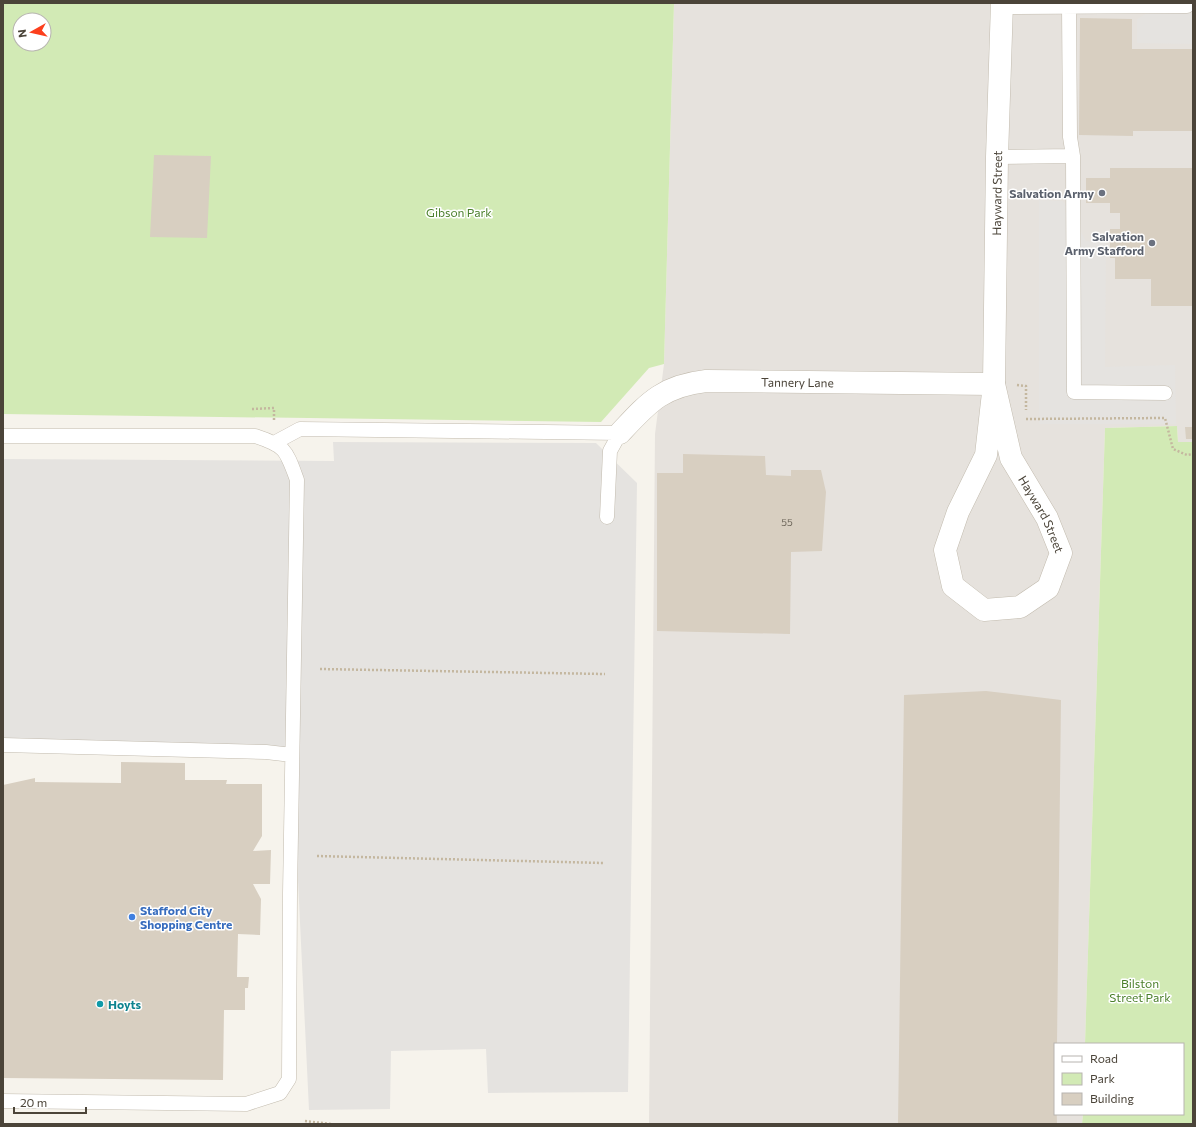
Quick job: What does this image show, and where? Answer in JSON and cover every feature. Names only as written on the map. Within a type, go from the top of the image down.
[{"type":"street","name":"Hayward Street","points":[[994,384],[1011,458],[1047,518],[1062,552],[1048,588],[1020,607],[984,610],[953,586],[945,550],[958,512],[986,455],[994,384],[997,157],[1002,5]]},
{"type":"street","name":"Tannery Lane","points":[[620,433],[641,410],[662,392],[686,383],[706,381],[994,384]]},
{"type":"lane","points":[[1002,5],[1187,6]]},
{"type":"lane","points":[[1070,6],[1070,137],[1073,156],[1074,392],[1165,393]]},
{"type":"lane","points":[[997,157],[1073,156]]},
{"type":"lane","points":[[274,443],[300,430],[620,433],[610,451],[607,517]]},
{"type":"lane","points":[[3,436],[255,436],[274,443],[288,453],[297,480],[292,755],[289,1079],[280,1093],[246,1104],[3,1101]]},
{"type":"lane","points":[[3,745],[266,752],[292,755]]},
{"type":"path","points":[[994,384],[1026,386],[1025,419],[1165,418],[1173,449],[1187,455],[1193,454]]},
{"type":"path","points":[[320,669],[605,674]]},
{"type":"path","points":[[317,856],[604,863]]},
{"type":"path","points":[[305,1121],[331,1124]]},
{"type":"shaded area","points":[[674,3],[1193,3],[1193,442],[1178,442],[1177,426],[1105,428],[1085,1043],[1054,1043],[1054,1115],[1083,1115],[1082,1124],[649,1124],[655,434],[664,364]]},
{"type":"shaded area","points":[[1165,3],[1193,3],[1193,44],[1137,43],[1137,19]]},
{"type":"shaded area","points":[[1039,200],[1063,201],[1086,241],[1106,242],[1105,367],[1175,365],[1176,424],[1039,424]]},
{"type":"shaded area","points":[[333,442],[596,443],[637,483],[628,1092],[488,1093],[486,1049],[391,1051],[390,1109],[309,1110],[292,755],[3,746],[3,459],[334,461]]},
{"type":"green space","name":"Gibson Park","points":[[3,3],[674,3],[664,364],[649,368],[601,422],[3,414]]},
{"type":"green space","name":"Bilston Street Park","points":[[1177,426],[1178,442],[1193,442],[1193,1124],[1082,1124],[1083,1115],[1184,1115],[1184,1043],[1085,1043],[1105,428]]},
{"type":"building","points":[[1080,18],[1132,19],[1132,49],[1193,49],[1193,131],[1133,131],[1133,136],[1079,135]]},
{"type":"building","points":[[154,155],[211,156],[207,238],[150,237]]},
{"type":"building","name":"Salvation Army Stafford","points":[[1110,168],[1193,168],[1193,306],[1151,306],[1151,279],[1115,279],[1115,258],[1110,258],[1110,229],[1120,229],[1120,213],[1110,213],[1110,203],[1086,203],[1086,178],[1110,178]]},
{"type":"building","points":[[1185,427],[1193,427],[1193,439],[1186,439]]},
{"type":"building","points":[[683,454],[765,456],[766,475],[791,476],[791,470],[821,470],[826,492],[822,551],[791,552],[790,634],[657,631],[657,473],[683,473]]},
{"type":"building","points":[[986,691],[1061,700],[1057,1043],[1054,1043],[1054,1115],[1057,1115],[1057,1124],[898,1124],[904,695]]},
{"type":"building","name":"Stafford City Shopping Centre","points":[[121,762],[185,763],[185,780],[227,780],[226,784],[262,784],[262,836],[253,851],[271,850],[270,884],[253,884],[261,899],[260,935],[238,934],[237,977],[249,977],[248,988],[245,988],[245,1010],[224,1010],[223,1080],[3,1078],[3,785],[35,778],[35,782],[121,783]]},
{"type":"place","name":"Salvation Army","points":[[1102,193]]},
{"type":"place","name":"Salvation Army Stafford","points":[[1152,243]]},
{"type":"place","name":"Stafford City Shopping Centre","points":[[132,917]]},
{"type":"place","name":"Hoyts","points":[[100,1004]]}]
